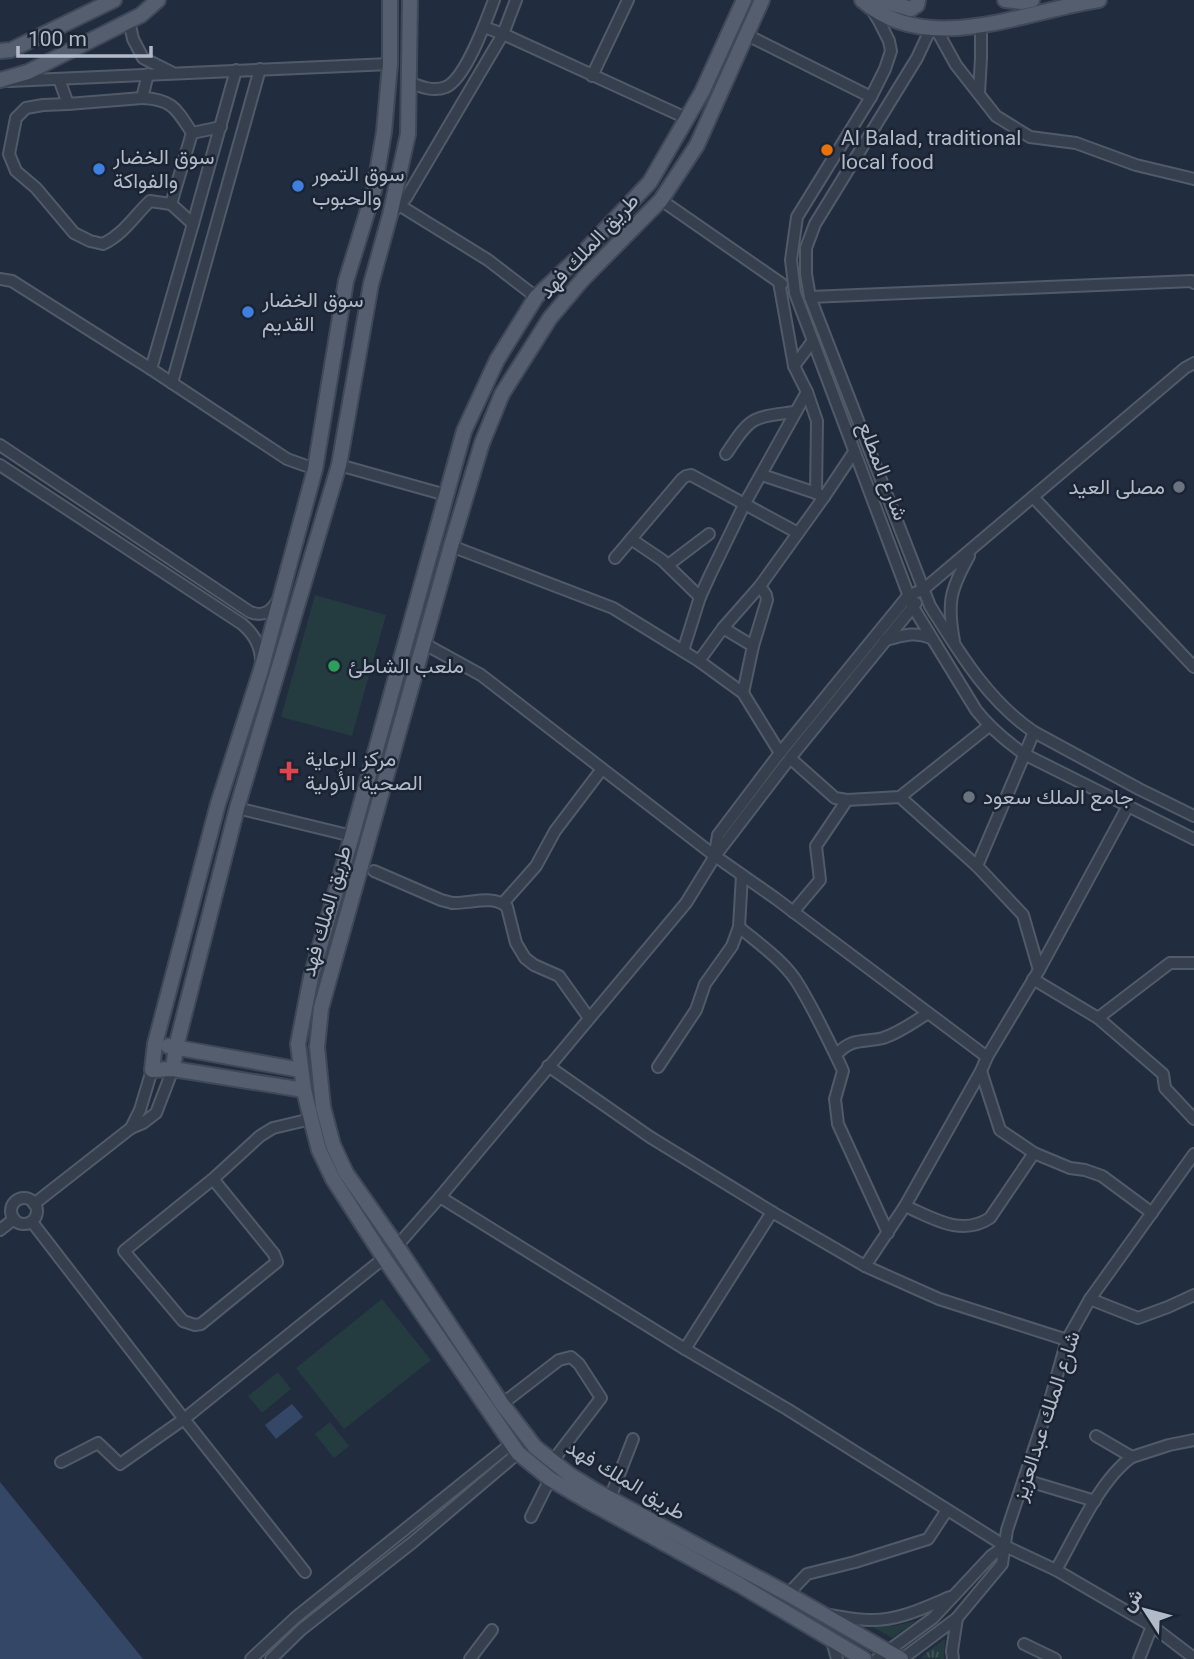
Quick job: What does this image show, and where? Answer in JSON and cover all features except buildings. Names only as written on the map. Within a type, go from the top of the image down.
[{"type":"main road","points":[[0,51],[11,50],[114,0]]},
{"type":"main road","points":[[0,81],[28,72],[141,15],[158,0]]},
{"type":"main road","points":[[304,1090],[173,1069],[152,1070],[155,1044],[218,804],[261,670],[316,469],[346,281],[374,190],[384,132],[390,64],[390,0]]},
{"type":"main road","points":[[173,1069],[176,1047],[237,808],[339,466],[371,284],[394,210],[408,134],[410,0]]},
{"type":"main road","name":"طريق الملك فهد","points":[[744,0],[702,92],[650,182],[584,252],[536,297],[498,360],[464,431],[311,977],[298,1044],[311,1119],[319,1150],[332,1179],[514,1448],[550,1479],[740,1585],[864,1659]]},
{"type":"main road","name":"طريق الملك فهد","points":[[762,0],[697,145],[661,200],[583,279],[550,318],[502,394],[482,443],[423,643],[321,1008],[317,1046],[324,1107],[333,1145],[346,1173],[502,1404],[536,1447],[570,1475],[788,1594],[892,1657]]},
{"type":"main road","points":[[871,2],[911,9],[917,5],[918,0]]},
{"type":"main road","points":[[1005,0],[1032,0]]},
{"type":"main road","points":[[871,2],[893,20],[934,29],[981,26],[1099,0]]},
{"type":"main road","points":[[386,711],[403,715]]},
{"type":"main road","points":[[155,1044],[301,1070]]},
{"type":"street","points":[[409,82],[426,89],[437,89],[448,86],[457,78],[484,27],[494,0]]},
{"type":"street","points":[[516,0],[503,34],[407,198],[394,210],[488,260],[536,297]]},
{"type":"street","points":[[592,76],[628,0]]},
{"type":"street","name":"شارع المطلع","points":[[871,2],[891,51],[871,97],[797,217],[791,260],[795,293],[812,342],[908,596],[976,710],[1006,741],[1024,754],[1194,839]]},
{"type":"street","points":[[129,21],[133,39],[142,58],[174,73]]},
{"type":"street","points":[[979,93],[981,26]]},
{"type":"street","points":[[484,27],[686,118]]},
{"type":"street","points":[[934,29],[956,65],[996,116],[1030,137],[1076,143],[1136,165],[1194,179]]},
{"type":"street","name":"شارع المطلع","points":[[934,29],[815,224],[806,248],[806,274],[810,297],[930,606],[955,647],[987,690],[1018,721],[1114,776],[1194,816]]},
{"type":"street","points":[[747,34],[871,97]]},
{"type":"street","points":[[0,81],[390,64]]},
{"type":"street","points":[[172,383],[260,69]]},
{"type":"street","points":[[151,369],[236,70]]},
{"type":"street","points":[[142,98],[148,74]]},
{"type":"street","points":[[59,79],[68,104]]},
{"type":"street","points":[[171,204],[192,134],[180,113],[170,104],[155,98],[142,98],[43,105],[26,108],[16,118],[9,154],[16,171],[36,188],[74,233],[103,244],[127,228],[150,201],[171,204],[193,224]]},
{"type":"street","points":[[192,134],[221,127]]},
{"type":"street","points":[[0,139],[12,137]]},
{"type":"street","points":[[661,200],[795,293]]},
{"type":"street","points":[[0,279],[12,281],[287,459],[316,469]]},
{"type":"street","points":[[779,282],[794,366],[807,391],[817,421],[820,495]]},
{"type":"street","points":[[810,297],[1194,283]]},
{"type":"street","points":[[794,366],[812,342]]},
{"type":"street","points":[[397,1246],[685,903],[785,755],[908,596],[924,589],[1194,363]]},
{"type":"street","points":[[682,651],[700,597],[745,503],[807,391]]},
{"type":"street","points":[[726,454],[754,420],[794,412]]},
{"type":"street","points":[[0,444],[250,612],[263,614],[270,611],[281,595]]},
{"type":"street","points":[[699,661],[723,628],[760,586],[798,533],[820,495],[853,452]]},
{"type":"street","points":[[0,465],[242,624],[256,638],[261,656],[261,670]]},
{"type":"street","points":[[339,466],[446,495]]},
{"type":"street","points":[[615,558],[686,476],[691,475],[798,533]]},
{"type":"street","points":[[762,475],[820,495]]},
{"type":"street","points":[[1033,497],[1194,667]]},
{"type":"street","points":[[668,565],[709,534]]},
{"type":"street","points":[[631,539],[668,565],[700,597]]},
{"type":"street","points":[[452,546],[613,608],[699,661],[743,693],[785,755],[835,798],[847,800],[900,797],[989,726]]},
{"type":"street","points":[[955,647],[949,614],[952,592],[973,549]]},
{"type":"street","points":[[743,693],[767,600],[760,586]]},
{"type":"street","points":[[785,755],[913,607],[924,589]]},
{"type":"street","points":[[723,628],[753,646]]},
{"type":"street","points":[[885,640],[911,634],[931,638]]},
{"type":"street","points":[[423,643],[481,675],[715,856],[986,1057]]},
{"type":"street","points":[[977,866],[1034,732]]},
{"type":"street","points":[[503,903],[536,866],[555,831],[602,769]]},
{"type":"street","points":[[900,797],[977,866],[1023,915],[1036,975],[1098,1017],[1163,1074],[1165,1088],[1194,1119]]},
{"type":"street","points":[[793,912],[820,880],[816,846],[847,800]]},
{"type":"street","points":[[865,1266],[905,1206],[1128,806]]},
{"type":"street","points":[[237,808],[352,836]]},
{"type":"street","points":[[374,871],[452,903],[503,903],[507,907],[516,943],[525,958],[558,976],[589,1018]]},
{"type":"street","points":[[658,1067],[696,1010],[705,984],[732,946],[739,927],[742,875]]},
{"type":"street","points":[[739,927],[794,977],[836,1055],[843,1071],[835,1099],[838,1124],[888,1233]]},
{"type":"street","points":[[1098,1017],[1170,963],[1194,963]]},
{"type":"street","points":[[836,1055],[844,1046],[884,1037],[909,1026],[928,1013]]},
{"type":"street","points":[[548,1066],[650,1137],[865,1266],[939,1299],[1067,1340]]},
{"type":"street","points":[[34,1204],[131,1128],[156,1113],[173,1069]]},
{"type":"street","points":[[131,1128],[141,1111],[152,1070]]},
{"type":"street","points":[[981,1072],[1000,1130],[1034,1153],[1070,1168],[1102,1176],[1152,1213]]},
{"type":"street","points":[[213,1179],[274,1254],[277,1262],[201,1324],[195,1325],[183,1321],[124,1251],[213,1179],[260,1136],[273,1128],[311,1119]]},
{"type":"street","points":[[905,1206],[951,1226],[982,1223],[990,1218],[1034,1153]]},
{"type":"street","name":"شارع الملك عبدالعزيز","points":[[892,1657],[957,1618],[1002,1564],[1007,1530],[1025,1480],[1067,1340],[1090,1299],[1194,1154]]},
{"type":"street","points":[[440,1197],[1005,1546],[1056,1570],[1152,1626],[1194,1658]]},
{"type":"street","points":[[20,1199],[28,1199],[34,1204],[37,1211],[32,1222],[24,1224],[14,1219],[12,1208],[20,1199]]},
{"type":"street","points":[[685,1349],[772,1212]]},
{"type":"street","points":[[0,1230],[14,1219]]},
{"type":"street","points":[[32,1222],[305,1572]]},
{"type":"street","points":[[61,1462],[98,1443],[120,1464],[184,1419],[384,1258]]},
{"type":"street","points":[[1090,1299],[1138,1318],[1194,1295]]},
{"type":"street","points":[[502,1404],[559,1360],[571,1357],[579,1364],[601,1398],[552,1462]]},
{"type":"street","points":[[1096,1436],[1132,1457]]},
{"type":"street","points":[[610,1498],[633,1439]]},
{"type":"street","points":[[1056,1570],[1102,1489],[1123,1463],[1132,1457],[1169,1445],[1194,1440]]},
{"type":"street","points":[[251,1659],[295,1618],[514,1448]]},
{"type":"street","points":[[271,1659],[303,1629],[413,1542],[514,1448]]},
{"type":"street","points":[[531,1517],[550,1479]]},
{"type":"street","points":[[1025,1480],[1095,1501]]},
{"type":"street","points":[[788,1594],[807,1573],[855,1562],[928,1539],[947,1510]]},
{"type":"street","points":[[892,1657],[991,1556],[1005,1546]]},
{"type":"street","points":[[823,1615],[871,1620],[889,1618],[911,1614],[956,1594]]},
{"type":"street","points":[[935,1616],[945,1627]]},
{"type":"street","points":[[295,1618],[303,1629]]},
{"type":"street","points":[[953,1659],[957,1618]]},
{"type":"street","points":[[1139,1659],[1152,1626]]},
{"type":"street","points":[[470,1659],[492,1630]]},
{"type":"street","points":[[832,1641],[837,1659]]},
{"type":"street","points":[[1024,1644],[1055,1659]]},
{"type":"green space","name":"ملعب الشاطئ","points":[[315,595],[386,615],[352,736],[281,717]]},
{"type":"green space","points":[[382,1299],[431,1360],[344,1429],[296,1368]]},
{"type":"green space","points":[[278,1372],[291,1389],[262,1413],[248,1396]]},
{"type":"green space","points":[[330,1422],[349,1446],[334,1458],[315,1434]]},
{"type":"green space","points":[[916,1621],[892,1638],[873,1627],[893,1626]]},
{"type":"green space","points":[[945,1639],[944,1659],[921,1658],[929,1650]]},
{"type":"water","points":[[292,1404],[303,1417],[276,1439],[265,1425]]},
{"type":"water","points":[[0,1482],[143,1659],[0,1659]]},
{"type":"place","name":"Al Balad, traditional local food","points":[[827,150]]},
{"type":"place","name":"سوق الخضار والفواكة","points":[[99,169]]},
{"type":"place","name":"سوق التمور والحبوب","points":[[298,186]]},
{"type":"place","name":"سوق الخضار القديم","points":[[248,312]]},
{"type":"place","name":"مصلى العيد","points":[[1179,487]]},
{"type":"place","name":"ملعب الشاطئ","points":[[334,666]]},
{"type":"place","name":"مركز الرعاية الصحية الأولية","points":[[289,771]]},
{"type":"place","name":"جامع الملك سعود","points":[[969,797]]}]
